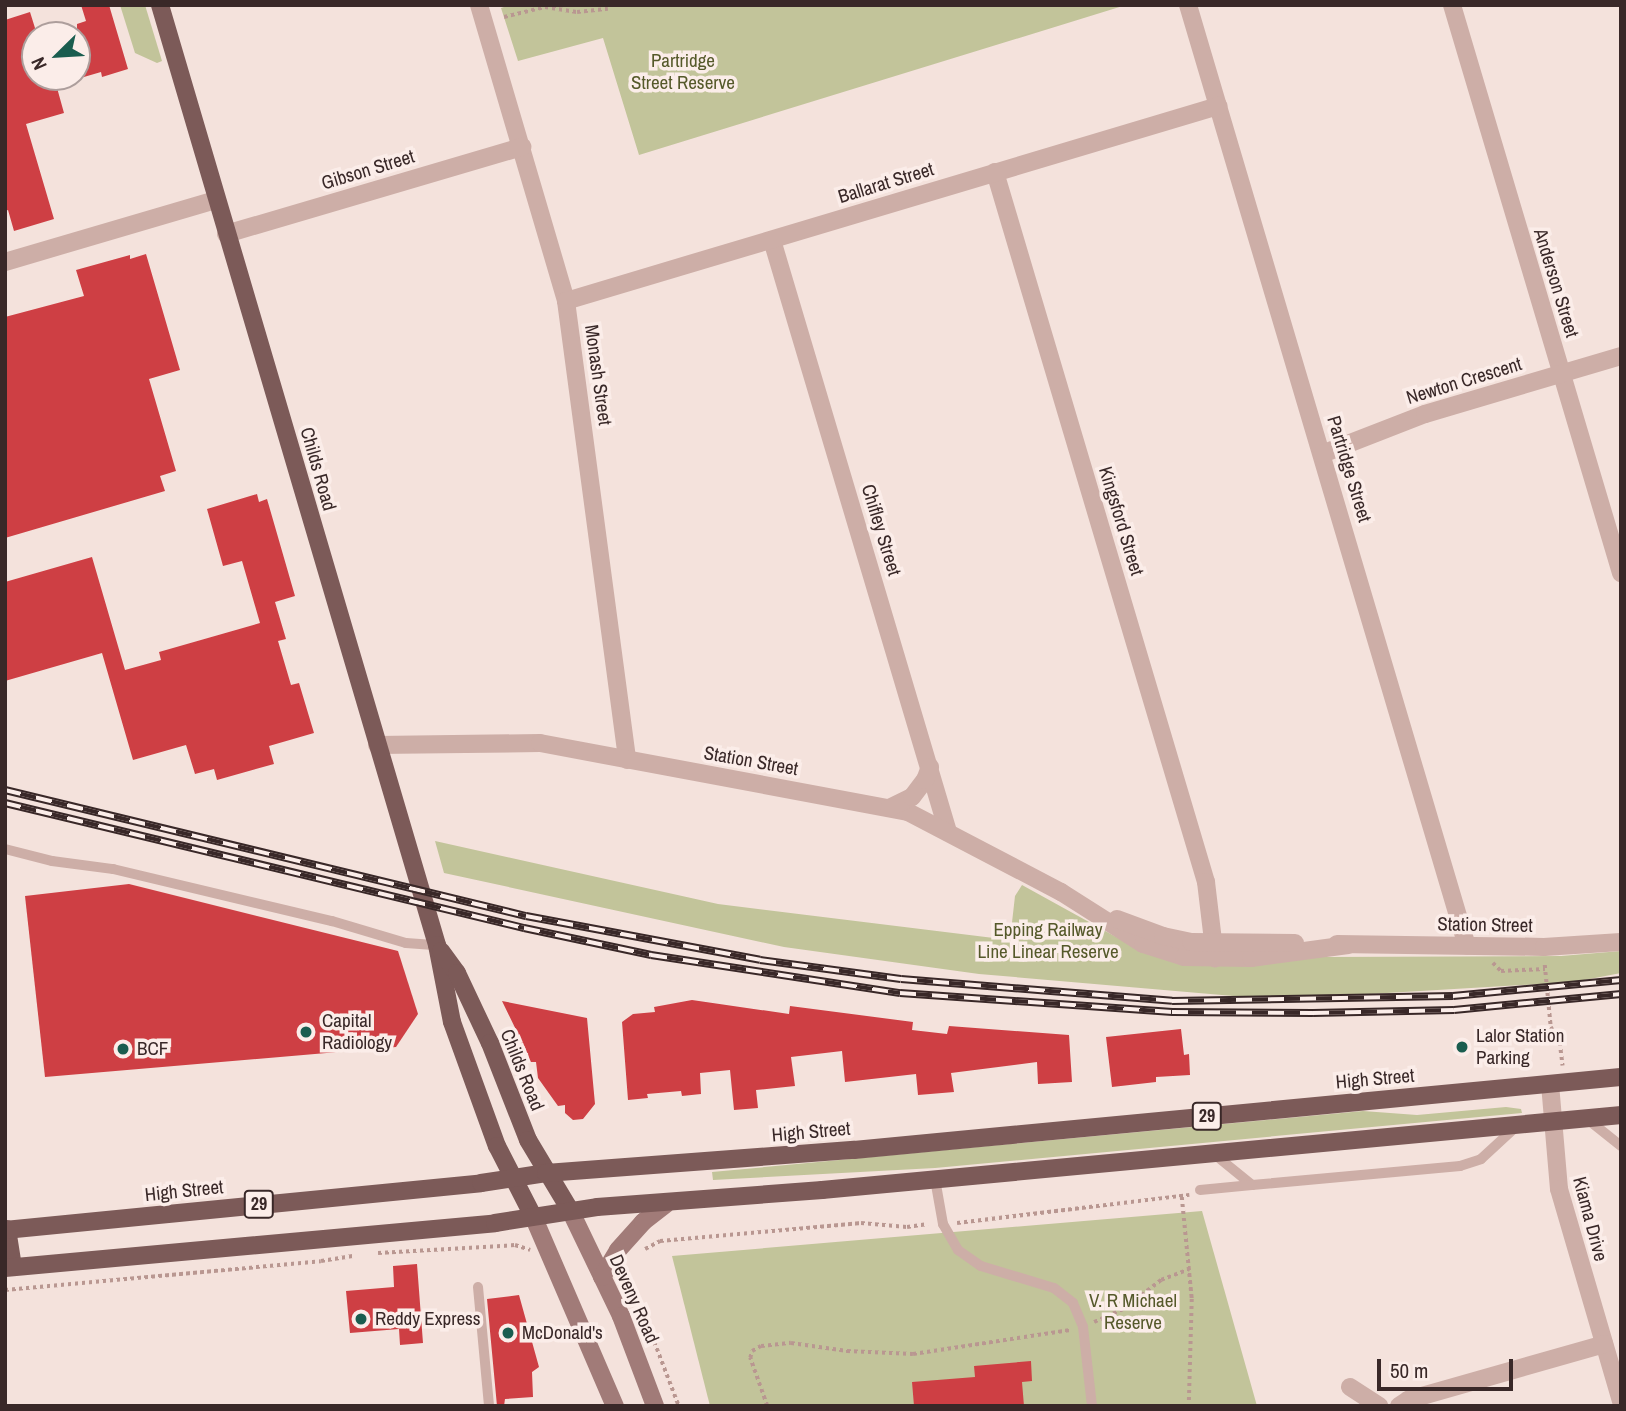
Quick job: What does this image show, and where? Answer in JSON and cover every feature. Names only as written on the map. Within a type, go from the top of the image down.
[{"type":"main road","name":"Childs Road","points":[[160,5],[437,945],[452,1021],[511,1176],[533,1216]]},
{"type":"main road","name":"Childs Road","points":[[437,945],[457,973],[490,1043],[528,1140],[570,1210]]},
{"type":"main road","name":"High Street","points":[[6,1229],[481,1183],[546,1172],[854,1150],[1621,1077]]},
{"type":"main road","name":"29","points":[[9,1268],[495,1223],[570,1210],[1621,1115]]},
{"type":"main road","points":[[6,1229],[9,1268]]},
{"type":"street","name":"Monash Street","points":[[479,5],[566,301],[627,760]]},
{"type":"street","name":"Partridge Street","points":[[1188,5],[1468,946]]},
{"type":"street","name":"Anderson Street","points":[[1452,5],[1621,573]]},
{"type":"street","name":"Ballarat Street","points":[[566,301],[1218,106]]},
{"type":"street","name":"Gibson Street","points":[[226,234],[522,146]]},
{"type":"street","name":"Kingsford Street","points":[[995,172],[1206,882],[1216,949]]},
{"type":"street","points":[[5,262],[216,200]]},
{"type":"street","name":"Chifley Street","points":[[772,240],[948,832]]},
{"type":"street","name":"Newton Crescent","points":[[1322,454],[1424,414],[1621,356]]},
{"type":"street","name":"Station Street","points":[[377,745],[520,742],[889,808],[923,818],[1094,911],[1143,944],[1184,957],[1216,949],[1251,958],[1348,945],[1544,947],[1621,942]]},
{"type":"street","points":[[889,808],[912,797],[930,768]]},
{"type":"street","name":"Kiama Drive","points":[[1557,1083],[1552,1121],[1559,1189],[1621,1401]]},
{"type":"street","points":[[603,1277],[622,1256],[643,1222],[666,1203]]},
{"type":"street","name":"Deveny Road","points":[[570,1210],[603,1277],[655,1406]]},
{"type":"street","points":[[533,1216],[615,1406]]},
{"type":"street","points":[[1399,1406],[1408,1400],[1604,1344]]},
{"type":"street","points":[[1350,1387],[1379,1406]]},
{"type":"lane","points":[[5,849],[51,861],[113,869],[332,920],[406,943],[437,945]]},
{"type":"lane","points":[[1586,1118],[1606,1137],[1621,1146]]},
{"type":"lane","points":[[1200,1190],[1471,1163],[1481,1159],[1520,1123]]},
{"type":"lane","points":[[1211,1152],[1252,1185]]},
{"type":"lane","points":[[935,1179],[943,1224],[958,1250],[981,1266],[1044,1284],[1065,1296],[1079,1311],[1092,1406]]},
{"type":"lane","points":[[478,1287],[489,1406]]},
{"type":"path","points":[[504,17],[545,7],[577,12],[608,9]]},
{"type":"path","points":[[1544,947],[1551,1027],[1560,1043],[1557,1083]]},
{"type":"path","points":[[679,1406],[622,1256],[660,1241],[861,1223],[907,1227],[943,1224],[1182,1197],[1200,1190]]},
{"type":"path","points":[[1182,1197],[1189,1269],[1192,1346],[1189,1406]]},
{"type":"path","points":[[376,1253],[515,1244],[526,1250],[549,1250]]},
{"type":"path","points":[[5,1290],[321,1261],[354,1255]]},
{"type":"path","points":[[767,1406],[750,1357],[752,1351],[761,1346],[791,1343],[846,1351],[913,1354],[1002,1343],[1083,1327],[1125,1308],[1161,1280],[1189,1269]]},
{"type":"green space","points":[[120,5],[145,5],[162,61],[157,63],[135,53]]},
{"type":"green space","name":"Partridge Street Reserve","points":[[510,5],[1126,5],[639,155],[603,38],[518,61],[501,8]]},
{"type":"green space","name":"Epping Railway Line Linear Reserve","points":[[435,841],[718,904],[1010,940],[1015,896],[1022,885],[1127,943],[1325,957],[1561,956],[1621,951],[1621,973],[1574,982],[1336,996],[1245,997],[979,974],[784,947],[444,873]]},
{"type":"green space","points":[[1506,1107],[1521,1109],[1522,1113],[935,1168],[713,1180],[712,1172],[1363,1111],[1417,1115]]},
{"type":"green space","name":"V. R Michael Reserve","points":[[1202,1211],[1257,1406],[710,1406],[672,1256]]},
{"type":"building","points":[[81,5],[109,5],[128,69],[102,77],[101,72],[91,75],[91,21],[86,21]]},
{"type":"building","points":[[30,12],[33,21],[21,21],[21,91],[58,91],[64,113],[26,124],[54,219],[14,231],[8,210],[5,211],[5,20]]},
{"type":"building","points":[[146,254],[180,370],[149,379],[176,471],[160,476],[165,491],[5,538],[5,317],[84,296],[76,270],[130,255],[130,259]]},
{"type":"building","points":[[257,494],[259,502],[267,499],[295,596],[275,602],[286,639],[278,641],[291,685],[299,683],[314,733],[269,746],[274,764],[217,780],[214,769],[195,774],[186,745],[133,760],[102,653],[5,681],[5,582],[92,557],[125,670],[161,660],[159,652],[260,623],[242,561],[223,566],[207,509]]},
{"type":"building","points":[[129,884],[398,951],[418,1014],[396,1047],[45,1077],[25,896]]},
{"type":"building","points":[[692,1000],[789,1014],[790,1006],[913,1022],[912,1030],[947,1034],[949,1026],[1069,1035],[1072,1082],[1038,1084],[1037,1062],[951,1073],[954,1092],[918,1095],[916,1074],[845,1082],[842,1051],[791,1057],[795,1086],[756,1090],[758,1108],[734,1110],[730,1070],[700,1073],[701,1094],[682,1096],[681,1091],[647,1094],[648,1098],[628,1100],[622,1022],[633,1014],[655,1012],[654,1007]]},
{"type":"building","points":[[502,1001],[587,1018],[595,1104],[583,1119],[573,1120],[565,1113],[565,1105],[558,1106],[538,1078],[536,1062],[529,1062],[528,1053],[522,1053],[521,1040]]},
{"type":"building","points":[[1181,1029],[1184,1055],[1189,1054],[1190,1075],[1156,1077],[1156,1082],[1112,1087],[1106,1037]]},
{"type":"building","points":[[417,1264],[423,1343],[400,1345],[399,1329],[350,1333],[346,1291],[394,1287],[393,1266]]},
{"type":"building","name":"McDonald's","points":[[519,1295],[539,1367],[532,1372],[533,1397],[505,1399],[504,1406],[497,1406],[487,1299]]},
{"type":"building","points":[[1031,1361],[1032,1381],[1022,1382],[1024,1406],[914,1406],[912,1382],[975,1377],[974,1366]]},
{"type":"railway","points":[[5,790],[526,916],[760,960],[901,979],[1172,1001],[1453,996],[1621,980]]},
{"type":"railway","points":[[5,803],[524,928],[651,955],[900,993],[1172,1012],[1313,1013],[1454,1010],[1621,994]]},
{"type":"place","name":"Capital Radiology","points":[[306,1032]]},
{"type":"place","name":"Lalor Station Parking","points":[[1462,1047]]},
{"type":"place","name":"BCF","points":[[123,1049]]},
{"type":"place","name":"Reddy Express","points":[[361,1319]]},
{"type":"place","name":"McDonald's","points":[[508,1333]]}]
